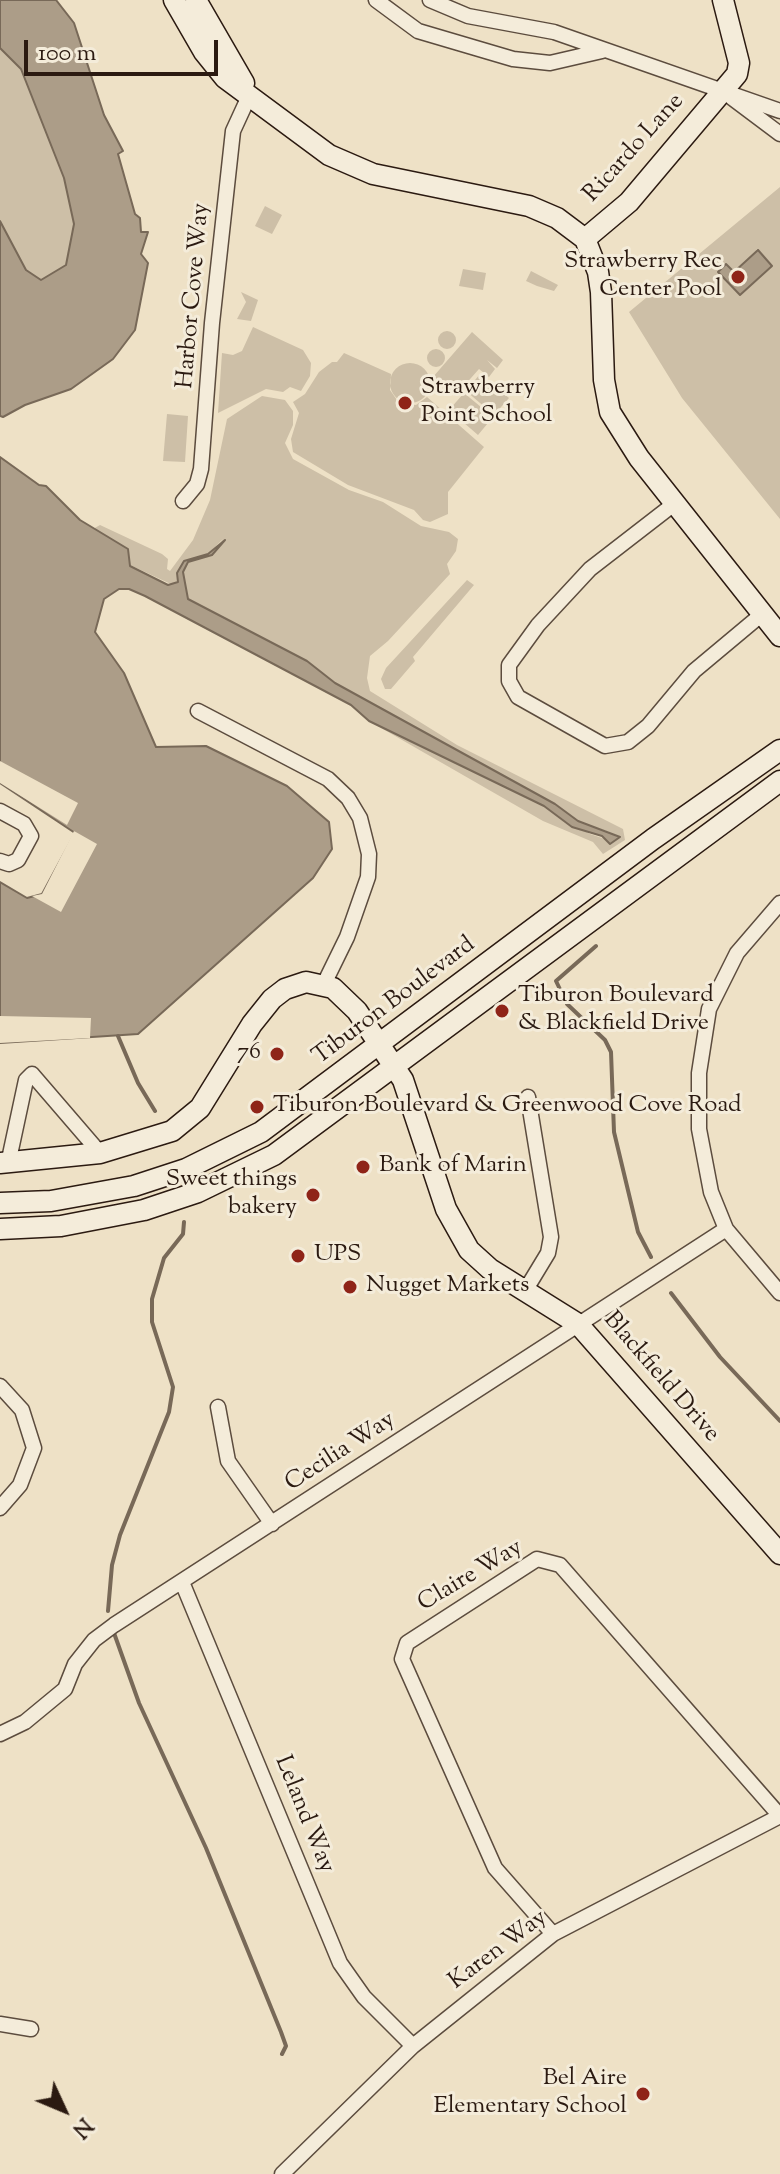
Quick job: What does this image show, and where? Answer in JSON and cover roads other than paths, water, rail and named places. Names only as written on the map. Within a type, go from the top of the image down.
[{"type":"street","points":[[174,0],[212,64],[307,140],[350,166],[529,206],[557,218],[585,239],[598,272],[601,292],[604,380],[610,412],[623,436],[674,504],[780,636]]},
{"type":"street","points":[[196,0],[250,94]]},
{"type":"street","points":[[376,0],[418,31],[513,59],[550,63],[602,51]]},
{"type":"street","points":[[430,0],[468,16],[554,32],[780,111]]},
{"type":"street","points":[[723,0],[739,63],[737,74],[724,93]]},
{"type":"street","points":[[724,93],[780,134]]},
{"type":"street","name":"Ricardo Lane","points":[[585,239],[629,202],[709,105],[724,93]]},
{"type":"street","name":"Harbor Cove Way","points":[[183,501],[197,484],[201,469],[212,323],[233,131],[250,94]]},
{"type":"street","points":[[674,504],[590,569],[538,625],[509,665],[509,681],[518,697],[605,746],[628,742],[648,726],[694,671],[761,615]]},
{"type":"street","points":[[100,1153],[32,1074],[26,1080],[4,1164],[100,1153],[157,1138],[187,1120],[205,1101],[265,1005],[292,986],[324,984],[347,937],[368,877],[367,842],[360,818],[348,798],[328,779],[198,711]]},
{"type":"street","name":"Tiburon Boulevard","points":[[0,1203],[51,1201],[106,1193],[199,1164],[270,1127],[665,830],[780,750]]},
{"type":"street","points":[[0,1229],[89,1222],[144,1210],[198,1192],[298,1140],[780,781]]},
{"type":"street","points":[[0,811],[24,824],[31,836],[18,860],[9,864],[0,861]]},
{"type":"street","points":[[780,903],[737,953],[709,1009],[699,1073],[699,1129],[711,1192],[726,1229],[780,1293]]},
{"type":"street","name":"Blackfield Drive","points":[[324,984],[346,997],[395,1067],[411,1099],[439,1192],[457,1234],[482,1263],[578,1324],[780,1554]]},
{"type":"street","points":[[525,1291],[544,1261],[551,1237],[528,1097]]},
{"type":"street","name":"Cecilia Way","points":[[0,1734],[25,1722],[65,1689],[75,1664],[94,1640],[726,1229]]},
{"type":"street","points":[[0,1386],[22,1410],[34,1448],[20,1485],[0,1508]]},
{"type":"street","points":[[218,1407],[228,1461],[272,1524]]},
{"type":"street","name":"Claire Way","points":[[553,1934],[495,1868],[402,1659],[407,1643],[537,1559],[560,1565],[780,1816]]},
{"type":"street","name":"Leland Way","points":[[182,1582],[340,1963],[364,1997],[413,2046]]},
{"type":"street","name":"Karen Way","points":[[282,2174],[413,2046],[553,1934],[780,1816]]},
{"type":"street","points":[[0,2024],[31,2029]]},
{"type":"waterway","points":[[596,946],[556,981],[567,1004],[605,1040],[611,1052],[614,1132],[638,1232],[651,1257]]},
{"type":"waterway","points":[[118,1036],[138,1083],[155,1111]]},
{"type":"waterway","points":[[108,1611],[112,1565],[120,1535],[169,1412],[173,1387],[152,1322],[152,1299],[164,1258],[183,1234],[184,1222]]},
{"type":"waterway","points":[[671,1293],[720,1357],[780,1421]]},
{"type":"waterway","points":[[114,1633],[139,1703],[206,1848],[281,2032],[286,2046],[282,2054]]},
{"type":"place","name":"Strawberry Rec Center Pool","points":[[738,277]]},
{"type":"place","name":"Strawberry Point School","points":[[405,403]]},
{"type":"place","name":"Tiburon Boulevard & Blackfield Drive","points":[[502,1011]]},
{"type":"place","name":"76","points":[[277,1054]]},
{"type":"place","name":"Tiburon Boulevard & Greenwood Cove Road","points":[[257,1107]]},
{"type":"place","name":"Bank of Marin","points":[[363,1167]]},
{"type":"place","name":"Sweet things bakery","points":[[313,1195]]},
{"type":"place","name":"UPS","points":[[298,1256]]},
{"type":"place","name":"Nugget Markets","points":[[350,1287]]},
{"type":"place","name":"Bel Aire Elementary School","points":[[643,2094]]}]
